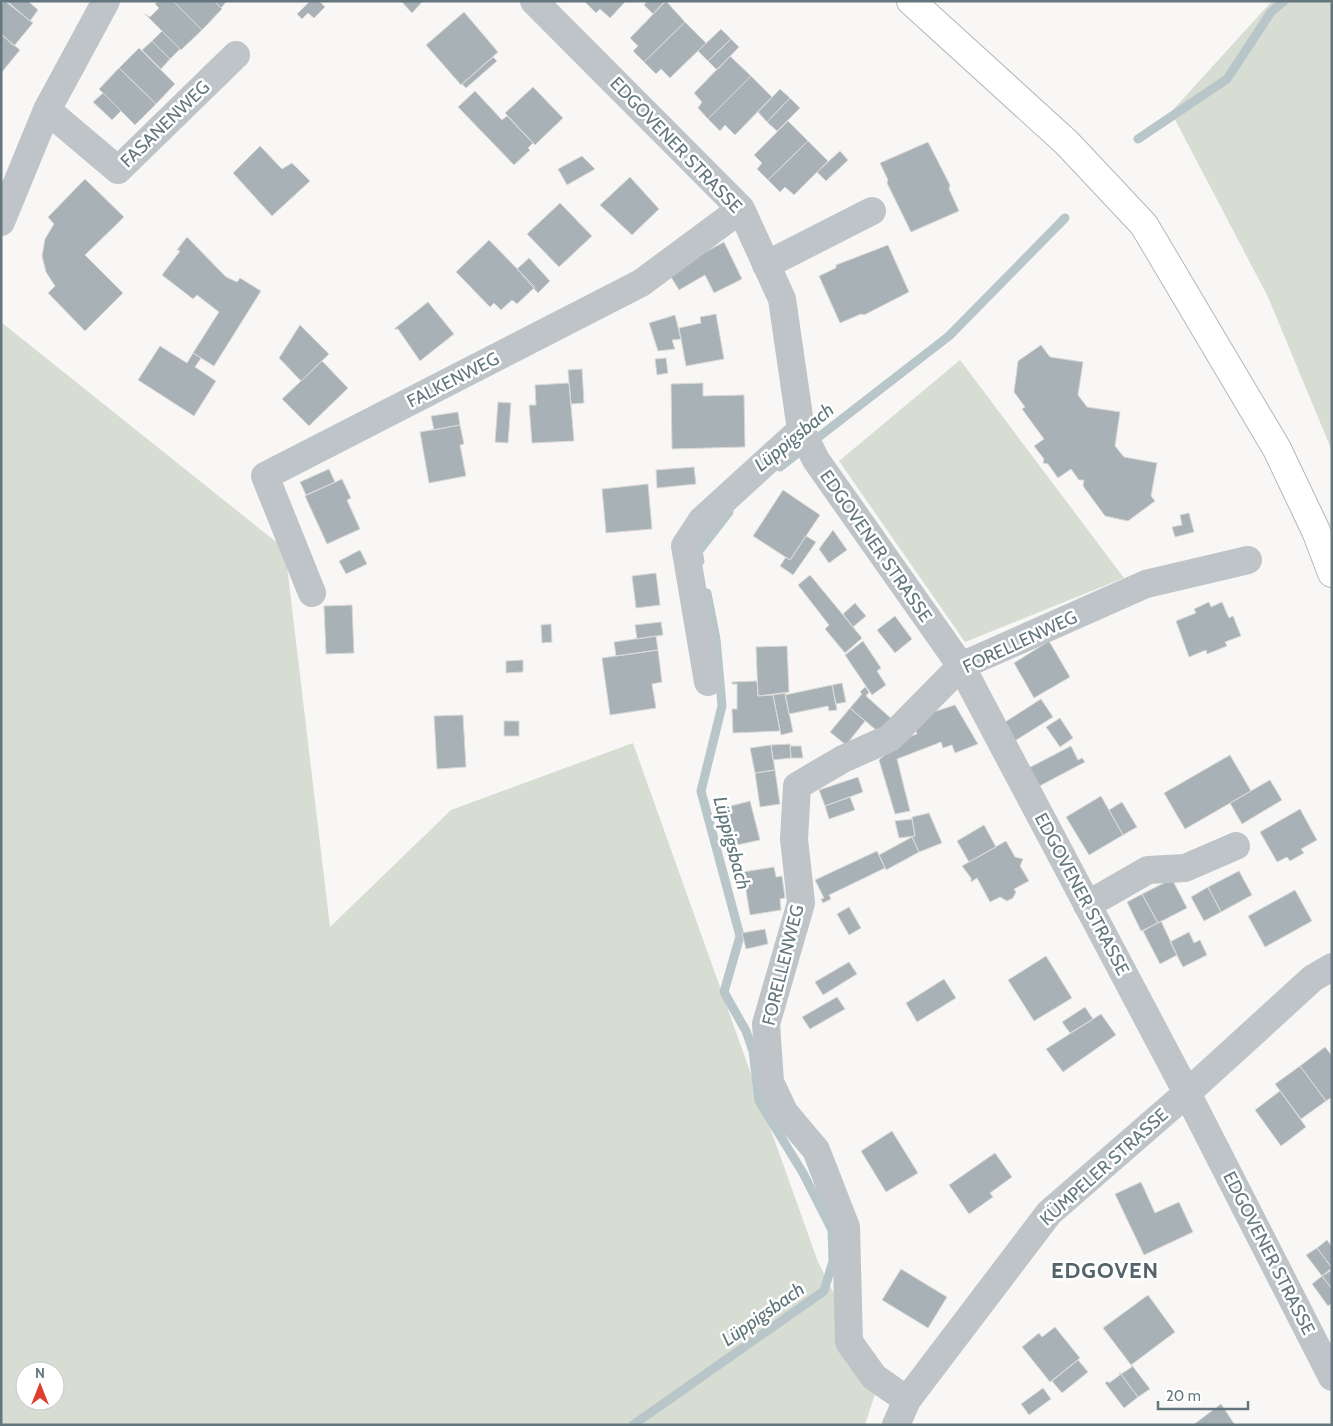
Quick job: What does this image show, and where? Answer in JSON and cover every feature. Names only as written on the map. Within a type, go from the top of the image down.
[{"type":"main road","points":[[911,1],[1066,143],[1144,225],[1277,448],[1316,531],[1332,573]]},
{"type":"street","points":[[1,222],[47,110],[106,1]]},
{"type":"street","name":"EDGOVENER STRASSE","points":[[534,1],[741,209],[782,299],[801,430],[816,460],[961,666],[1187,1093],[1332,1377]]},
{"type":"street","name":"FASANENWEG","points":[[47,110],[118,170],[236,55]]},
{"type":"street","name":"FALKENWEG","points":[[312,593],[265,476],[640,283],[741,209]]},
{"type":"street","points":[[766,265],[872,211]]},
{"type":"street","points":[[708,682],[685,546],[702,520],[801,430]]},
{"type":"street","name":"FORELLENWEG","points":[[907,1400],[874,1378],[849,1342],[846,1227],[816,1150],[784,1112],[770,1082],[766,1024],[801,903],[794,839],[797,786],[843,759],[890,738],[961,666],[1146,584],[1248,560]]},
{"type":"street","points":[[1087,905],[1148,870],[1186,868],[1236,846]]},
{"type":"street","name":"KÜMPELER STRASSE","points":[[896,1425],[907,1400],[1049,1213],[1187,1093],[1313,978],[1332,967]]},
{"type":"shaded area","points":[[1272,1],[1332,1],[1332,451],[1268,297],[1171,112]]},
{"type":"shaded area","points":[[1,322],[285,549],[330,927],[451,810],[633,743],[818,1262],[879,1382],[865,1425],[1,1425]]},
{"type":"shaded area","points":[[960,360],[1124,578],[965,642],[839,461]]},
{"type":"building","points":[[5,1],[33,23],[14,46],[1,34],[1,5]]},
{"type":"building","points":[[7,1],[28,1],[38,10],[30,21]]},
{"type":"building","points":[[158,1],[173,1],[202,30],[181,50],[145,14],[150,17],[159,8],[155,4]]},
{"type":"building","points":[[173,1],[214,1],[222,9],[202,30]]},
{"type":"building","points":[[214,1],[227,1],[221,8]]},
{"type":"building","points":[[310,1],[319,1],[325,7],[314,18],[308,13],[302,19],[297,14]]},
{"type":"building","points":[[401,1],[423,1],[412,13]]},
{"type":"building","points":[[584,1],[626,1],[610,18],[600,9],[596,13]]},
{"type":"building","points":[[647,1],[665,1],[653,14],[644,5]]},
{"type":"building","points":[[666,1],[685,22],[644,62],[633,51],[638,46],[630,38]]},
{"type":"building","points":[[464,12],[498,52],[461,85],[426,45]]},
{"type":"building","points":[[685,22],[706,43],[670,78],[661,69],[656,74],[644,62]]},
{"type":"building","points":[[721,29],[731,39],[708,61],[698,51]]},
{"type":"building","points":[[162,31],[180,49],[170,59],[152,41]]},
{"type":"building","points":[[1,34],[20,50],[2,72],[1,72]]},
{"type":"building","points":[[731,39],[739,47],[717,70],[708,61]]},
{"type":"building","points":[[152,41],[170,59],[161,69],[142,50]]},
{"type":"building","points":[[139,48],[175,84],[156,104],[119,68]]},
{"type":"building","points":[[730,56],[751,76],[708,119],[698,108],[702,102],[694,93]]},
{"type":"building","points":[[493,57],[497,61],[466,88],[462,84]]},
{"type":"building","points":[[119,68],[156,104],[135,125],[99,89]]},
{"type":"building","points":[[751,76],[772,97],[735,135],[725,125],[720,131],[708,119]]},
{"type":"building","points":[[533,87],[563,118],[535,145],[505,113]]},
{"type":"building","points":[[780,89],[790,98],[767,122],[758,112]]},
{"type":"building","points":[[475,91],[502,120],[507,116],[533,143],[528,148],[530,150],[514,165],[458,107]]},
{"type":"building","points":[[103,93],[121,111],[112,120],[93,102]]},
{"type":"building","points":[[790,98],[800,108],[777,131],[767,122]]},
{"type":"building","points":[[788,121],[808,141],[768,180],[757,169],[762,163],[754,155]]},
{"type":"building","points":[[808,141],[828,161],[794,195],[785,187],[780,192],[768,180]]},
{"type":"building","points":[[928,142],[950,185],[949,189],[959,211],[911,232],[887,183],[888,180],[880,163]]},
{"type":"building","points":[[260,146],[282,169],[292,163],[310,181],[272,216],[233,173]]},
{"type":"building","points":[[840,151],[848,160],[826,181],[817,172]]},
{"type":"building","points":[[582,156],[595,169],[567,185],[558,169]]},
{"type":"building","points":[[630,177],[659,209],[632,235],[600,205]]},
{"type":"building","points":[[85,179],[124,217],[85,255],[123,293],[85,331],[48,293],[55,286],[46,272],[42,256],[45,239],[54,224],[48,217]]},
{"type":"building","points":[[560,203],[592,236],[559,267],[527,234]]},
{"type":"building","points":[[187,237],[226,277],[237,282],[240,278],[261,291],[214,366],[193,353],[219,312],[197,295],[193,299],[162,275],[180,251],[177,250]]},
{"type":"building","points":[[489,240],[535,287],[517,304],[512,300],[501,310],[494,303],[490,307],[456,272]]},
{"type":"building","points":[[724,242],[742,279],[714,293],[705,275],[679,290],[668,272]]},
{"type":"building","points":[[888,245],[909,292],[864,315],[861,314],[840,323],[819,276],[836,268],[836,265]]},
{"type":"building","points":[[529,258],[550,281],[538,293],[517,269]]},
{"type":"building","points":[[428,302],[454,334],[420,361],[398,329],[394,329]]},
{"type":"building","points":[[716,314],[724,359],[686,366],[679,328],[701,323],[700,317]]},
{"type":"building","points":[[675,315],[681,339],[672,340],[675,349],[658,351],[649,323]]},
{"type":"building","points":[[300,325],[329,354],[301,381],[279,358]]},
{"type":"building","points":[[1041,345],[1050,357],[1083,362],[1078,395],[1087,407],[1120,412],[1115,446],[1124,457],[1157,463],[1151,496],[1155,501],[1128,521],[1105,516],[1083,486],[1084,480],[1079,480],[1071,469],[1058,478],[1048,464],[1043,463],[1044,459],[1034,446],[1044,439],[1022,409],[1025,407],[1014,392],[1018,361]]},
{"type":"building","points":[[160,346],[187,363],[193,353],[201,358],[195,367],[216,381],[194,416],[138,380]]},
{"type":"building","points":[[666,358],[668,373],[657,375],[655,359]]},
{"type":"building","points":[[322,361],[348,388],[309,426],[282,399]]},
{"type":"building","points":[[582,369],[584,403],[571,404],[568,370]]},
{"type":"building","points":[[569,383],[574,441],[532,443],[529,405],[536,405],[535,385]]},
{"type":"building","points":[[703,383],[703,396],[744,395],[745,447],[672,449],[671,384]]},
{"type":"building","points":[[498,402],[511,403],[508,443],[495,442]]},
{"type":"building","points":[[458,412],[460,425],[434,430],[431,416]]},
{"type":"building","points":[[460,425],[464,444],[460,445],[466,476],[429,483],[420,432]]},
{"type":"building","points":[[694,467],[696,484],[657,488],[656,470]]},
{"type":"building","points":[[329,469],[335,482],[306,495],[300,482]]},
{"type":"building","points":[[342,479],[351,498],[347,500],[360,529],[327,544],[305,496]]},
{"type":"building","points":[[648,484],[652,529],[606,533],[602,489]]},
{"type":"building","points":[[783,490],[820,515],[790,560],[753,536]]},
{"type":"building","points":[[1189,513],[1194,532],[1175,537],[1172,527],[1182,525],[1180,515]]},
{"type":"building","points":[[833,530],[847,550],[829,563],[819,549]]},
{"type":"building","points":[[806,536],[816,542],[793,575],[780,566],[786,557],[790,560]]},
{"type":"building","points":[[360,550],[367,564],[346,574],[339,561]]},
{"type":"building","points":[[656,573],[660,605],[636,608],[632,576]]},
{"type":"building","points":[[810,575],[862,638],[845,653],[825,629],[829,625],[798,585]]},
{"type":"building","points":[[1209,602],[1211,607],[1222,602],[1229,618],[1233,616],[1241,636],[1225,642],[1227,646],[1207,654],[1206,650],[1189,657],[1176,621],[1196,613],[1194,609]]},
{"type":"building","points":[[855,603],[866,616],[853,627],[843,614]]},
{"type":"building","points":[[352,605],[354,653],[326,654],[324,606]]},
{"type":"building","points":[[895,616],[912,639],[895,653],[877,630]]},
{"type":"building","points":[[661,622],[663,635],[637,639],[635,625]]},
{"type":"building","points":[[551,624],[552,642],[542,643],[541,625]]},
{"type":"building","points":[[656,636],[658,650],[616,656],[614,642]]},
{"type":"building","points":[[863,641],[881,668],[877,671],[886,685],[872,695],[845,655]]},
{"type":"building","points":[[1049,641],[1070,677],[1034,698],[1014,663]]},
{"type":"building","points":[[787,646],[789,692],[758,696],[756,647]]},
{"type":"building","points":[[658,650],[662,682],[652,684],[656,708],[610,715],[602,658]]},
{"type":"building","points":[[523,660],[523,672],[506,673],[506,661]]},
{"type":"building","points":[[757,681],[758,696],[773,695],[780,731],[733,733],[732,709],[737,709],[737,684],[732,684],[732,682]]},
{"type":"building","points":[[842,683],[846,702],[836,704],[832,685]]},
{"type":"building","points":[[832,685],[837,710],[829,711],[828,706],[789,714],[785,695]]},
{"type":"building","points":[[865,687],[869,692],[866,696],[894,721],[882,735],[850,708],[862,694],[860,692]]},
{"type":"building","points":[[785,693],[793,732],[781,735],[773,695]]},
{"type":"building","points":[[1041,699],[1053,717],[1013,742],[1002,724]]},
{"type":"building","points":[[955,705],[978,744],[955,753],[952,745],[943,748],[941,742],[897,759],[910,811],[895,814],[879,760],[903,739],[917,734],[913,725],[921,716]]},
{"type":"building","points":[[850,708],[865,721],[846,745],[830,732]]},
{"type":"building","points":[[463,715],[466,767],[437,769],[434,716]]},
{"type":"building","points":[[1060,718],[1073,738],[1060,747],[1046,727]]},
{"type":"building","points":[[504,721],[519,721],[519,736],[504,736]]},
{"type":"building","points":[[790,744],[791,758],[773,760],[771,745]]},
{"type":"building","points":[[771,745],[775,770],[755,773],[750,748]]},
{"type":"building","points":[[790,746],[801,746],[803,758],[791,758]]},
{"type":"building","points":[[1071,746],[1078,760],[1082,758],[1085,762],[1030,791],[1021,772]]},
{"type":"building","points":[[1230,755],[1251,791],[1185,829],[1164,793]]},
{"type":"building","points":[[775,770],[780,804],[760,807],[755,773]]},
{"type":"building","points":[[858,777],[863,792],[825,806],[819,790]]},
{"type":"building","points":[[1270,780],[1282,800],[1242,824],[1230,803]]},
{"type":"building","points":[[1101,796],[1123,835],[1089,855],[1066,817]]},
{"type":"building","points":[[850,797],[855,810],[829,819],[825,806]]},
{"type":"building","points":[[750,801],[760,840],[737,845],[727,807]]},
{"type":"building","points":[[1122,802],[1137,827],[1123,835],[1109,810]]},
{"type":"building","points":[[727,807],[737,845],[727,848],[717,809]]},
{"type":"building","points":[[1300,809],[1317,840],[1301,849],[1304,853],[1290,861],[1287,857],[1277,862],[1260,832]]},
{"type":"building","points":[[929,813],[942,843],[919,852],[912,837],[915,836],[912,817]]},
{"type":"building","points":[[912,819],[915,836],[899,838],[895,821]]},
{"type":"building","points":[[984,825],[996,847],[969,862],[957,841]]},
{"type":"building","points":[[912,837],[919,852],[886,870],[879,855]]},
{"type":"building","points":[[1006,841],[1015,857],[1023,859],[1020,866],[1029,881],[1014,889],[1016,892],[1013,898],[1007,901],[1000,897],[990,902],[977,878],[971,882],[971,878],[962,866]]},
{"type":"building","points":[[877,851],[885,868],[829,895],[831,899],[823,903],[821,899],[824,898],[815,880]]},
{"type":"building","points":[[774,867],[776,877],[782,876],[785,898],[780,899],[781,910],[750,915],[743,872]]},
{"type":"building","points":[[1239,871],[1252,895],[1221,912],[1208,887]]},
{"type":"building","points":[[1172,879],[1187,908],[1158,923],[1142,894]]},
{"type":"building","points":[[1208,887],[1221,912],[1204,921],[1191,897]]},
{"type":"building","points":[[1295,890],[1312,921],[1265,947],[1248,916]]},
{"type":"building","points":[[1142,894],[1158,923],[1141,931],[1127,902]]},
{"type":"building","points":[[849,907],[861,928],[849,935],[837,914]]},
{"type":"building","points":[[1161,921],[1177,955],[1160,964],[1143,931]]},
{"type":"building","points":[[765,929],[768,944],[746,949],[742,933]]},
{"type":"building","points":[[1189,932],[1194,943],[1200,940],[1207,955],[1183,967],[1170,942]]},
{"type":"building","points":[[1046,956],[1072,998],[1034,1021],[1008,980]]},
{"type":"building","points":[[849,962],[857,974],[823,995],[815,982]]},
{"type":"building","points":[[944,979],[956,998],[917,1022],[906,1003]]},
{"type":"building","points":[[837,997],[845,1009],[810,1029],[802,1017]]},
{"type":"building","points":[[1085,1007],[1093,1019],[1070,1033],[1062,1022]]},
{"type":"building","points":[[1101,1014],[1116,1035],[1063,1072],[1046,1049]]},
{"type":"building","points":[[1325,1047],[1332,1056],[1332,1097],[1326,1101],[1300,1066]]},
{"type":"building","points":[[1300,1066],[1326,1101],[1301,1119],[1275,1084]]},
{"type":"building","points":[[1280,1091],[1306,1127],[1281,1146],[1255,1110]]},
{"type":"building","points":[[892,1131],[918,1173],[886,1192],[861,1151]]},
{"type":"building","points":[[995,1153],[1012,1177],[990,1193],[993,1197],[969,1214],[949,1185]]},
{"type":"building","points":[[1141,1182],[1155,1213],[1179,1202],[1193,1232],[1144,1255],[1115,1194]]},
{"type":"building","points":[[1327,1240],[1332,1247],[1332,1268],[1317,1248]]},
{"type":"building","points":[[1317,1248],[1332,1268],[1322,1276],[1306,1255]]},
{"type":"building","points":[[901,1269],[947,1297],[928,1328],[882,1300]]},
{"type":"building","points":[[1332,1270],[1332,1289],[1322,1276]]},
{"type":"building","points":[[1322,1276],[1332,1289],[1332,1303],[1328,1306],[1312,1284]]},
{"type":"building","points":[[1148,1295],[1175,1332],[1131,1365],[1103,1328]]},
{"type":"building","points":[[1055,1327],[1080,1358],[1050,1382],[1022,1347],[1039,1333],[1042,1337]]},
{"type":"building","points":[[1078,1360],[1088,1372],[1062,1393],[1052,1381]]},
{"type":"building","points":[[1131,1364],[1150,1389],[1138,1397],[1120,1373],[1132,1367]]},
{"type":"building","points":[[1119,1373],[1138,1397],[1124,1408],[1105,1383],[1108,1381],[1109,1383],[1120,1375]]},
{"type":"building","points":[[1043,1388],[1051,1399],[1029,1415],[1021,1404]]},
{"type":"building","points":[[1221,1404],[1235,1425],[1193,1425]]},
{"type":"waterway","name":"Lüppigsbach","points":[[1138,139],[1227,79],[1271,12],[1284,1]]},
{"type":"waterway","name":"Lüppigsbach","points":[[780,467],[949,336],[1065,218]]},
{"type":"waterway","name":"Lüppigsbach","points":[[700,561],[698,552],[729,512]]},
{"type":"waterway","name":"Lüppigsbach","points":[[633,1425],[824,1291],[833,1261],[832,1230],[803,1173],[759,1101],[753,1051],[746,1031],[724,992],[740,936],[701,791],[722,706],[716,639],[707,593]]},
{"type":"district","name":"EDGOVEN","points":[[1105,1270]]}]
